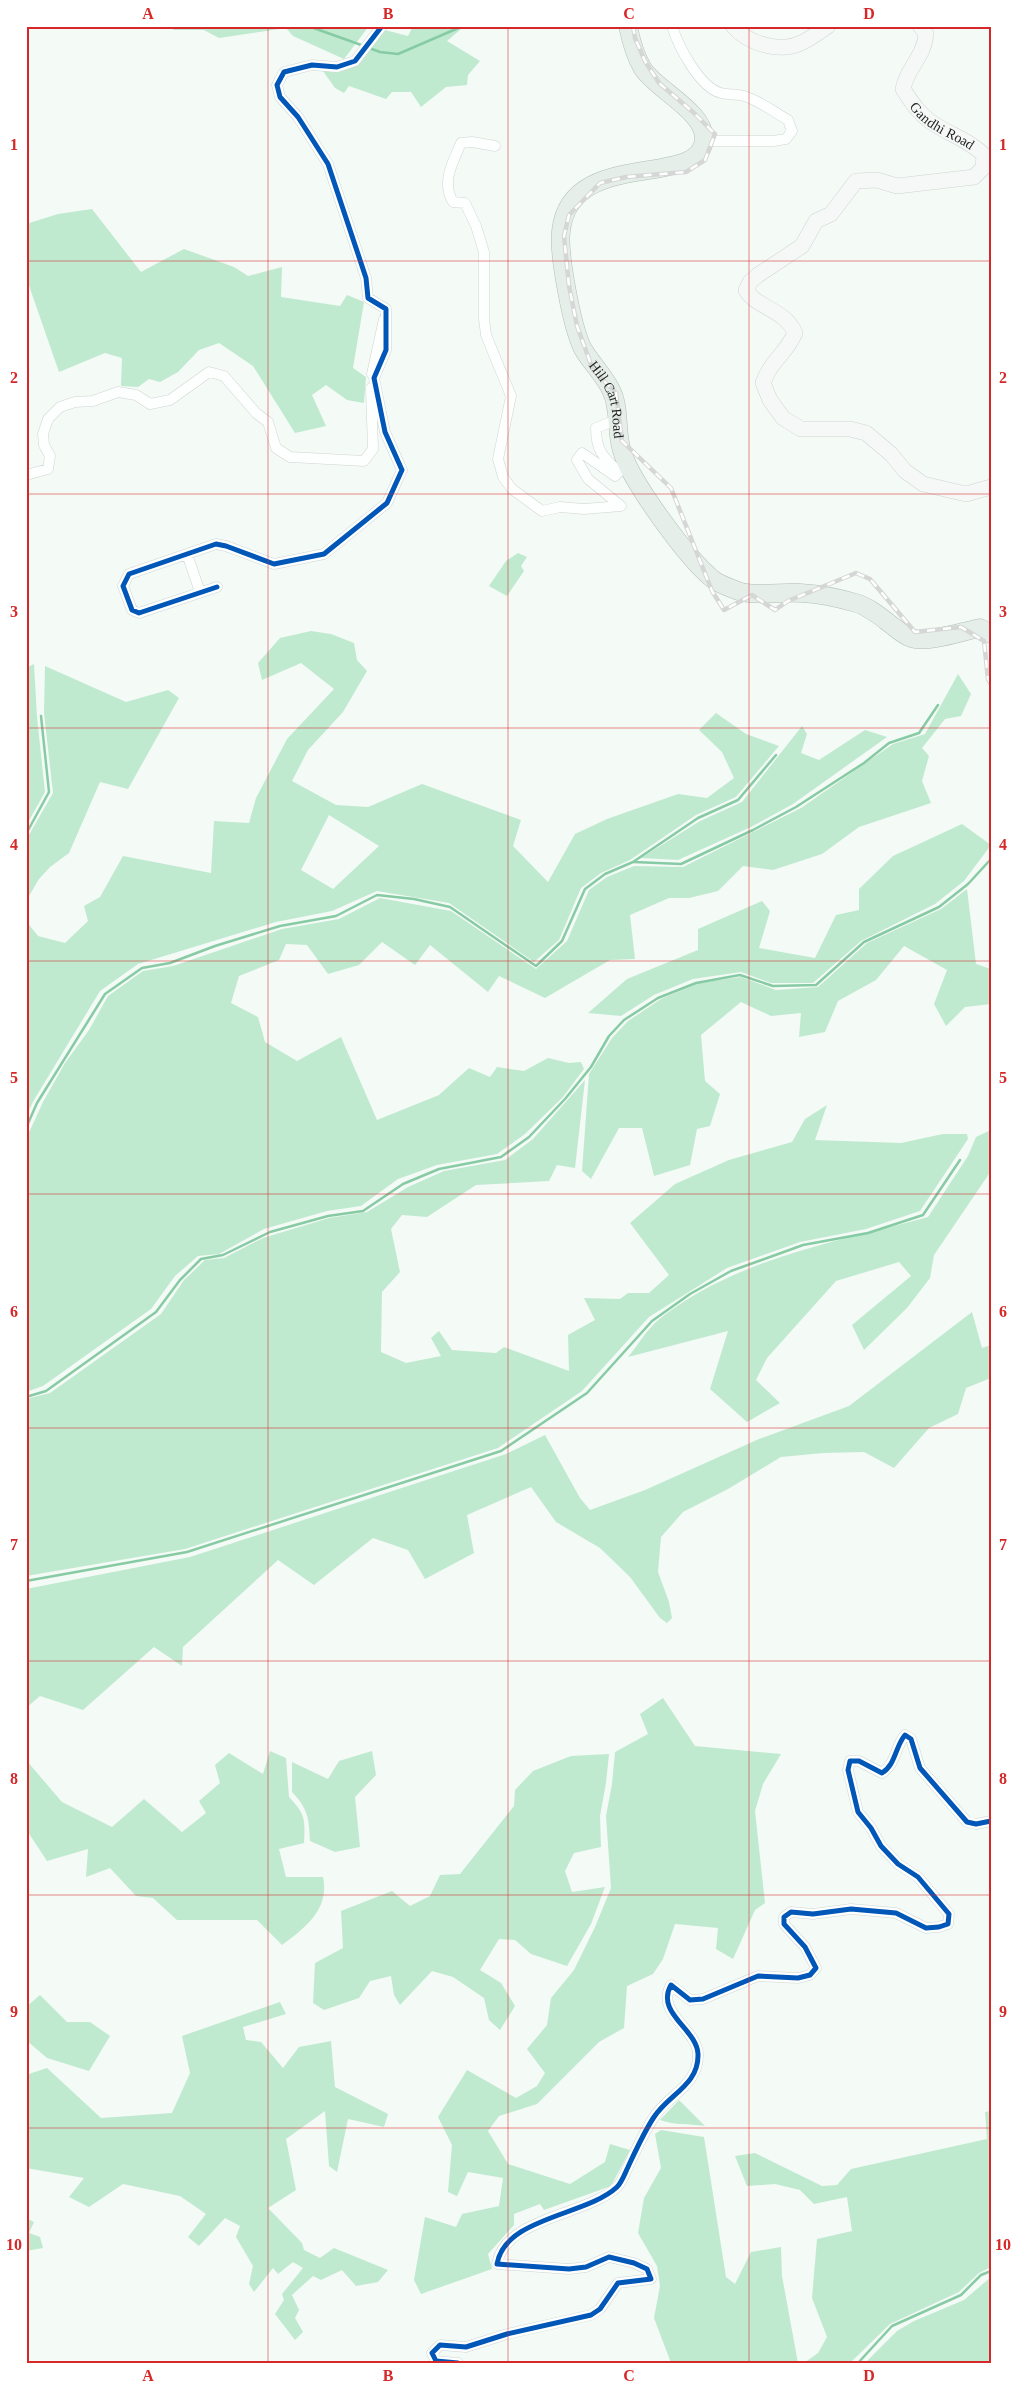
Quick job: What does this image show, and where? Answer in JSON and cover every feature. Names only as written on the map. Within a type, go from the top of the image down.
[{"type":"highway","points":[[628,26],[643,69],[654,82],[694,115],[703,129],[704,141]]},
{"type":"highway","name":"Hill Cart Road","points":[[704,141],[698,154],[675,167],[629,172],[597,181],[581,193],[566,215],[561,231],[567,288],[578,337],[584,350],[612,391],[622,454],[639,486],[696,564],[716,582],[739,591],[761,595],[802,593],[857,603],[868,608],[912,638],[925,639],[980,628],[991,634]]},
{"type":"main road","points":[[733,26],[753,41],[779,48],[800,44],[828,26]]},
{"type":"main road","name":"Gandhi Road","points":[[920,26],[926,34],[925,46],[918,61],[905,76],[903,89],[916,109],[931,122],[974,145],[984,155],[983,168],[974,177],[897,186],[877,180],[856,181],[831,214],[816,221],[802,246],[758,275],[750,282],[746,290],[749,296],[773,309],[791,323],[795,333],[790,343],[768,368],[763,383],[770,400],[783,418],[801,429],[850,429],[866,433],[891,454],[905,471],[923,484],[966,494],[991,487]]},
{"type":"street","points":[[672,26],[677,41],[706,83],[720,93],[743,96],[788,120],[792,131],[786,139],[773,141],[704,141]]},
{"type":"street","points":[[382,27],[355,61],[337,67],[312,65],[284,72],[277,86],[280,97],[298,117],[328,164],[366,278],[368,298],[386,309]]},
{"type":"street","points":[[495,146],[472,142],[461,143],[448,172],[448,194],[453,202],[465,203],[476,226],[484,252],[484,319],[486,335],[511,396],[498,459],[503,477],[512,489],[542,511],[560,507],[584,509],[621,506],[588,479],[577,460],[582,453],[616,476],[619,472],[603,457],[596,444],[596,428],[616,420]]},
{"type":"street","points":[[26,475],[48,469],[50,456],[44,445],[43,434],[48,419],[60,407],[75,402],[93,401],[118,392],[136,395],[150,404],[170,400],[209,372],[224,376],[256,413],[268,422],[276,448],[290,457],[364,461],[373,449],[370,380],[386,309]]},
{"type":"street","points":[[217,587],[139,613],[132,610],[123,586],[129,574],[216,544],[274,564],[324,554],[387,503],[402,470],[385,432],[374,378],[386,350],[386,309]]},
{"type":"street","points":[[187,554],[200,592]]},
{"type":"street","points":[[458,2363],[436,2361],[432,2353],[440,2346],[466,2347],[507,2334],[590,2315],[600,2308],[618,2283],[651,2279],[647,2269],[634,2263],[609,2258],[586,2267],[569,2270],[497,2264],[499,2255],[516,2234],[586,2206],[618,2186],[655,2116],[671,2098],[688,2084],[696,2073],[698,2054],[696,2040],[679,2023],[669,2007],[668,1991],[671,1985],[690,2000],[703,2000],[758,1976],[798,1978],[810,1975],[816,1968],[804,1947],[784,1924],[784,1917],[791,1912],[813,1914],[851,1909],[896,1913],[926,1928],[948,1924],[950,1914],[942,1904],[918,1877],[898,1864],[882,1846],[858,1812],[848,1770],[850,1761],[859,1761],[882,1773],[890,1768],[901,1740],[905,1735],[911,1739],[920,1768],[967,1822],[976,1824],[991,1821]]},
{"type":"green space","points":[[168,26],[369,26],[344,59],[293,36],[286,28],[219,38],[204,30],[174,30]]},
{"type":"green space","points":[[413,26],[476,26],[461,29],[447,41],[480,61],[468,75],[467,85],[446,87],[421,107],[411,92],[392,92],[386,99],[349,86],[344,93],[335,88],[323,71],[338,71],[385,30],[408,36]]},
{"type":"green space","points":[[92,209],[141,272],[184,249],[234,267],[248,276],[282,267],[281,297],[340,306],[347,295],[364,302],[353,368],[366,377],[364,403],[347,400],[326,385],[312,395],[326,426],[295,433],[253,366],[219,343],[199,350],[178,372],[160,382],[149,379],[138,387],[121,386],[122,358],[105,353],[59,372],[26,277],[26,224],[58,214]]},
{"type":"green space","points":[[518,553],[527,557],[521,566],[524,571],[507,596],[489,586],[506,561]]},
{"type":"green space","points":[[311,631],[331,634],[354,643],[357,660],[367,671],[343,712],[308,750],[292,781],[336,805],[368,807],[422,784],[521,820],[513,846],[548,882],[575,834],[607,819],[678,794],[707,798],[734,778],[722,752],[699,730],[716,713],[746,734],[779,746],[736,797],[696,815],[630,860],[601,873],[581,888],[559,940],[534,962],[449,903],[377,891],[332,911],[276,922],[138,964],[100,991],[26,1116],[26,921],[38,936],[65,943],[88,921],[84,906],[100,897],[123,856],[211,873],[214,821],[249,823],[256,798],[287,739],[334,689],[301,663],[262,680],[258,663],[280,638]],"holes":[[[329,815],[379,846],[333,889],[301,870]]]},
{"type":"green space","points":[[34,664],[37,717],[45,792],[26,826],[26,668]]},
{"type":"green space","points":[[45,666],[126,702],[168,690],[179,698],[128,789],[100,782],[69,853],[50,867],[39,879],[26,901],[26,840],[53,793],[44,713]]},
{"type":"green space","points":[[958,674],[971,694],[961,716],[945,719],[922,748],[929,756],[922,781],[931,803],[859,827],[822,854],[773,870],[743,866],[718,891],[689,898],[669,898],[630,915],[635,959],[610,960],[545,998],[499,976],[488,992],[430,945],[415,965],[382,942],[359,965],[328,974],[307,945],[286,944],[279,960],[239,976],[231,1003],[258,1017],[265,1042],[297,1061],[341,1037],[377,1120],[439,1095],[469,1068],[490,1077],[497,1067],[524,1071],[548,1058],[569,1063],[581,1062],[584,1069],[563,1097],[525,1134],[497,1154],[437,1165],[398,1179],[361,1206],[327,1211],[264,1229],[219,1254],[198,1256],[175,1276],[151,1309],[43,1386],[26,1392],[26,1139],[43,1102],[65,1063],[89,1030],[108,996],[143,971],[173,966],[282,929],[339,919],[380,898],[451,911],[536,969],[567,941],[589,890],[607,877],[634,866],[683,867],[801,808],[893,744],[925,734]]},
{"type":"green space","points":[[802,726],[807,734],[801,753],[819,760],[865,730],[887,737],[793,804],[751,827],[678,860],[641,858],[700,821],[742,802]]},
{"type":"green space","points":[[962,824],[991,845],[964,881],[935,904],[861,941],[813,983],[771,983],[741,972],[693,979],[654,995],[621,1016],[588,1013],[627,979],[698,950],[698,929],[762,901],[770,911],[759,948],[815,958],[836,915],[859,910],[859,889],[893,856]]},
{"type":"green space","points":[[967,889],[976,964],[991,969],[991,1004],[965,1007],[946,1026],[934,1004],[947,970],[904,946],[876,980],[838,1001],[825,1032],[799,1037],[801,1013],[771,1016],[741,1002],[701,1035],[705,1081],[720,1094],[710,1126],[697,1129],[690,1165],[654,1176],[642,1128],[619,1128],[591,1179],[582,1171],[589,1074],[612,1038],[628,1021],[661,999],[699,983],[741,977],[776,990],[818,987],[867,943],[941,909]]},
{"type":"green space","points":[[585,1080],[575,1168],[557,1165],[549,1181],[476,1185],[427,1217],[402,1215],[391,1229],[400,1272],[382,1292],[381,1352],[406,1363],[441,1356],[431,1338],[439,1331],[452,1350],[496,1353],[504,1347],[569,1371],[568,1335],[595,1320],[584,1298],[620,1299],[628,1293],[649,1293],[669,1275],[630,1223],[675,1184],[729,1160],[792,1142],[805,1119],[827,1105],[815,1140],[901,1143],[943,1134],[967,1134],[968,1139],[920,1211],[866,1229],[800,1242],[727,1268],[649,1317],[582,1391],[498,1448],[185,1549],[26,1576],[26,1399],[50,1393],[161,1314],[184,1280],[205,1260],[224,1258],[263,1238],[329,1218],[367,1212],[408,1187],[444,1171],[505,1160],[533,1139]]},
{"type":"green space","points":[[991,1130],[991,1171],[934,1255],[930,1278],[907,1308],[864,1350],[852,1325],[911,1276],[899,1262],[836,1281],[767,1358],[756,1380],[780,1403],[747,1422],[710,1389],[728,1331],[628,1357],[657,1321],[687,1300],[718,1282],[786,1255],[928,1217],[968,1156],[976,1137]]},
{"type":"green space","points":[[972,1312],[982,1348],[991,1345],[991,1378],[966,1388],[958,1414],[929,1428],[894,1468],[864,1452],[781,1457],[728,1489],[683,1512],[661,1537],[658,1572],[669,1602],[672,1618],[667,1623],[660,1618],[630,1577],[600,1548],[556,1522],[531,1487],[467,1515],[474,1553],[425,1579],[408,1550],[373,1538],[314,1585],[278,1560],[183,1647],[182,1666],[154,1647],[83,1710],[40,1696],[26,1708],[26,1589],[190,1557],[506,1454],[545,1435],[580,1498],[590,1510],[645,1490],[759,1439],[849,1406]]},
{"type":"green space","points":[[663,1698],[695,1746],[781,1754],[763,1784],[755,1811],[765,1903],[755,1910],[733,1959],[716,1949],[718,1928],[675,1924],[663,1959],[653,1974],[627,1986],[624,2028],[599,2042],[537,2104],[499,2116],[488,2131],[508,2164],[570,2184],[605,2162],[610,2144],[630,2150],[611,2186],[544,2210],[540,2204],[514,2214],[514,2225],[488,2254],[492,2269],[421,2294],[414,2280],[425,2217],[456,2227],[462,2214],[499,2206],[503,2178],[468,2172],[457,2196],[448,2192],[452,2145],[438,2117],[467,2070],[516,2098],[537,2086],[545,2073],[527,2049],[547,2025],[551,1998],[574,1970],[611,1888],[606,1816],[615,1752],[648,1734],[640,1714]]},
{"type":"green space","points":[[270,1751],[286,1758],[289,1797],[299,1808],[304,1823],[304,1843],[279,1849],[286,1877],[323,1877],[324,1888],[323,1899],[314,1917],[282,1945],[257,1920],[177,1920],[153,1898],[136,1896],[110,1868],[86,1877],[88,1849],[47,1861],[26,1829],[26,1760],[62,1802],[112,1827],[144,1799],[182,1832],[206,1813],[199,1801],[220,1783],[215,1765],[229,1753],[263,1774]]},
{"type":"green space","points":[[372,1751],[376,1775],[355,1797],[360,1847],[335,1852],[310,1841],[307,1814],[292,1792],[292,1762],[328,1779],[339,1761]]},
{"type":"green space","points":[[609,1754],[600,1816],[601,1847],[574,1853],[565,1871],[572,1892],[605,1887],[591,1924],[567,1966],[531,1954],[515,1940],[499,1939],[480,1970],[501,1983],[515,2006],[500,2030],[489,2020],[484,1998],[453,1977],[432,1971],[400,2005],[394,1995],[391,1976],[370,1981],[359,1998],[324,2010],[313,2003],[315,1963],[343,1948],[341,1911],[392,1891],[410,1906],[430,1896],[440,1875],[460,1874],[514,1806],[515,1790],[533,1771],[571,1756]]},
{"type":"green space","points":[[40,1995],[67,2022],[90,2022],[110,2036],[89,2071],[47,2058],[26,2040],[26,2007]]},
{"type":"green space","points":[[280,2002],[286,2014],[243,2027],[246,2040],[261,2042],[283,2068],[299,2047],[331,2041],[335,2087],[388,2114],[384,2127],[348,2119],[337,2172],[329,2166],[325,2111],[286,2139],[296,2190],[268,2208],[302,2243],[304,2250],[320,2258],[334,2248],[388,2270],[378,2282],[356,2286],[342,2270],[321,2280],[313,2276],[292,2295],[299,2310],[295,2318],[303,2332],[295,2340],[275,2314],[284,2300],[282,2294],[303,2268],[293,2262],[278,2274],[273,2268],[254,2292],[249,2284],[253,2266],[236,2237],[240,2226],[225,2218],[199,2246],[188,2237],[206,2214],[180,2196],[123,2184],[89,2207],[69,2197],[84,2178],[26,2168],[26,2075],[47,2068],[101,2118],[172,2113],[190,2073],[182,2036]]},
{"type":"green space","points":[[679,2100],[705,2126],[660,2120]]},
{"type":"green space","points":[[991,2111],[991,2267],[979,2273],[959,2292],[890,2324],[850,2363],[804,2363],[818,2353],[827,2337],[812,2298],[817,2239],[852,2231],[847,2197],[814,2204],[800,2190],[775,2184],[747,2186],[735,2156],[755,2153],[822,2186],[837,2185],[851,2169],[987,2139],[985,2112]]},
{"type":"green space","points":[[661,2130],[704,2137],[726,2277],[735,2284],[751,2252],[781,2247],[782,2276],[798,2363],[671,2363],[654,2318],[660,2286],[657,2266],[638,2233],[644,2198],[661,2168],[655,2134]]},
{"type":"green space","points":[[26,2218],[34,2222],[29,2233],[40,2237],[43,2248],[26,2251]]},
{"type":"green space","points":[[991,2277],[991,2363],[865,2363],[897,2331],[914,2321],[964,2300]]},
{"type":"waterway","points":[[308,26],[364,46]]},
{"type":"waterway","points":[[369,48],[380,52],[398,54],[463,26]]},
{"type":"waterway","points":[[634,862],[681,864],[753,830],[796,807],[864,763],[889,743],[919,733],[938,705]]},
{"type":"waterway","points":[[26,834],[49,792],[41,716]]},
{"type":"waterway","points":[[26,1128],[37,1103],[105,994],[142,968],[170,963],[215,946],[280,926],[336,916],[377,895],[414,899],[450,907],[536,966],[562,941],[585,889],[605,874],[633,862],[698,818],[738,800],[776,755]]},
{"type":"waterway","points":[[26,1397],[46,1391],[156,1312],[180,1280],[201,1259],[223,1255],[270,1232],[328,1216],[363,1211],[403,1184],[439,1169],[501,1157],[529,1137],[565,1099],[591,1067],[609,1036],[624,1020],[658,998],[696,983],[740,975],[773,986],[816,985],[864,942],[939,907],[968,884],[991,859]]},
{"type":"waterway","points":[[26,1581],[187,1552],[501,1451],[587,1393],[652,1321],[690,1294],[731,1271],[803,1245],[868,1233],[923,1215],[960,1160]]},
{"type":"waterway","points":[[858,2363],[892,2326],[961,2295],[981,2275],[991,2271]]},
{"type":"railway","points":[[633,26],[635,38],[645,61],[659,83],[715,134],[705,160],[686,172],[626,177],[600,183],[569,215],[564,236],[569,286],[577,326],[593,370],[616,393],[622,441],[671,488],[712,591],[724,610],[752,595],[775,610],[788,601],[856,573],[870,579],[915,632],[961,627],[984,641],[988,679],[991,684]]},
{"type":"cycle path","points":[[217,587],[139,613],[132,610],[123,586],[129,574],[216,544],[274,564],[324,554],[387,503],[402,470],[385,432],[374,378],[386,350],[386,309],[368,298],[366,278],[328,164],[298,117],[280,97],[277,85],[284,72],[312,65],[337,67],[355,61],[382,26]]},
{"type":"cycle path","points":[[458,2363],[436,2361],[432,2353],[440,2345],[466,2347],[507,2334],[591,2315],[600,2309],[618,2283],[651,2279],[647,2269],[634,2263],[609,2257],[586,2267],[569,2269],[497,2264],[503,2248],[515,2236],[548,2219],[603,2197],[617,2187],[654,2117],[694,2074],[698,2054],[696,2045],[672,2013],[668,2004],[671,1985],[690,2000],[703,1999],[758,1976],[798,1978],[810,1975],[816,1968],[805,1947],[784,1924],[784,1917],[791,1912],[813,1914],[851,1909],[896,1913],[926,1928],[948,1924],[949,1914],[918,1877],[898,1864],[881,1846],[871,1828],[858,1812],[848,1770],[850,1761],[859,1761],[882,1773],[890,1765],[905,1735],[911,1739],[920,1768],[967,1822],[976,1824],[991,1821]]}]
